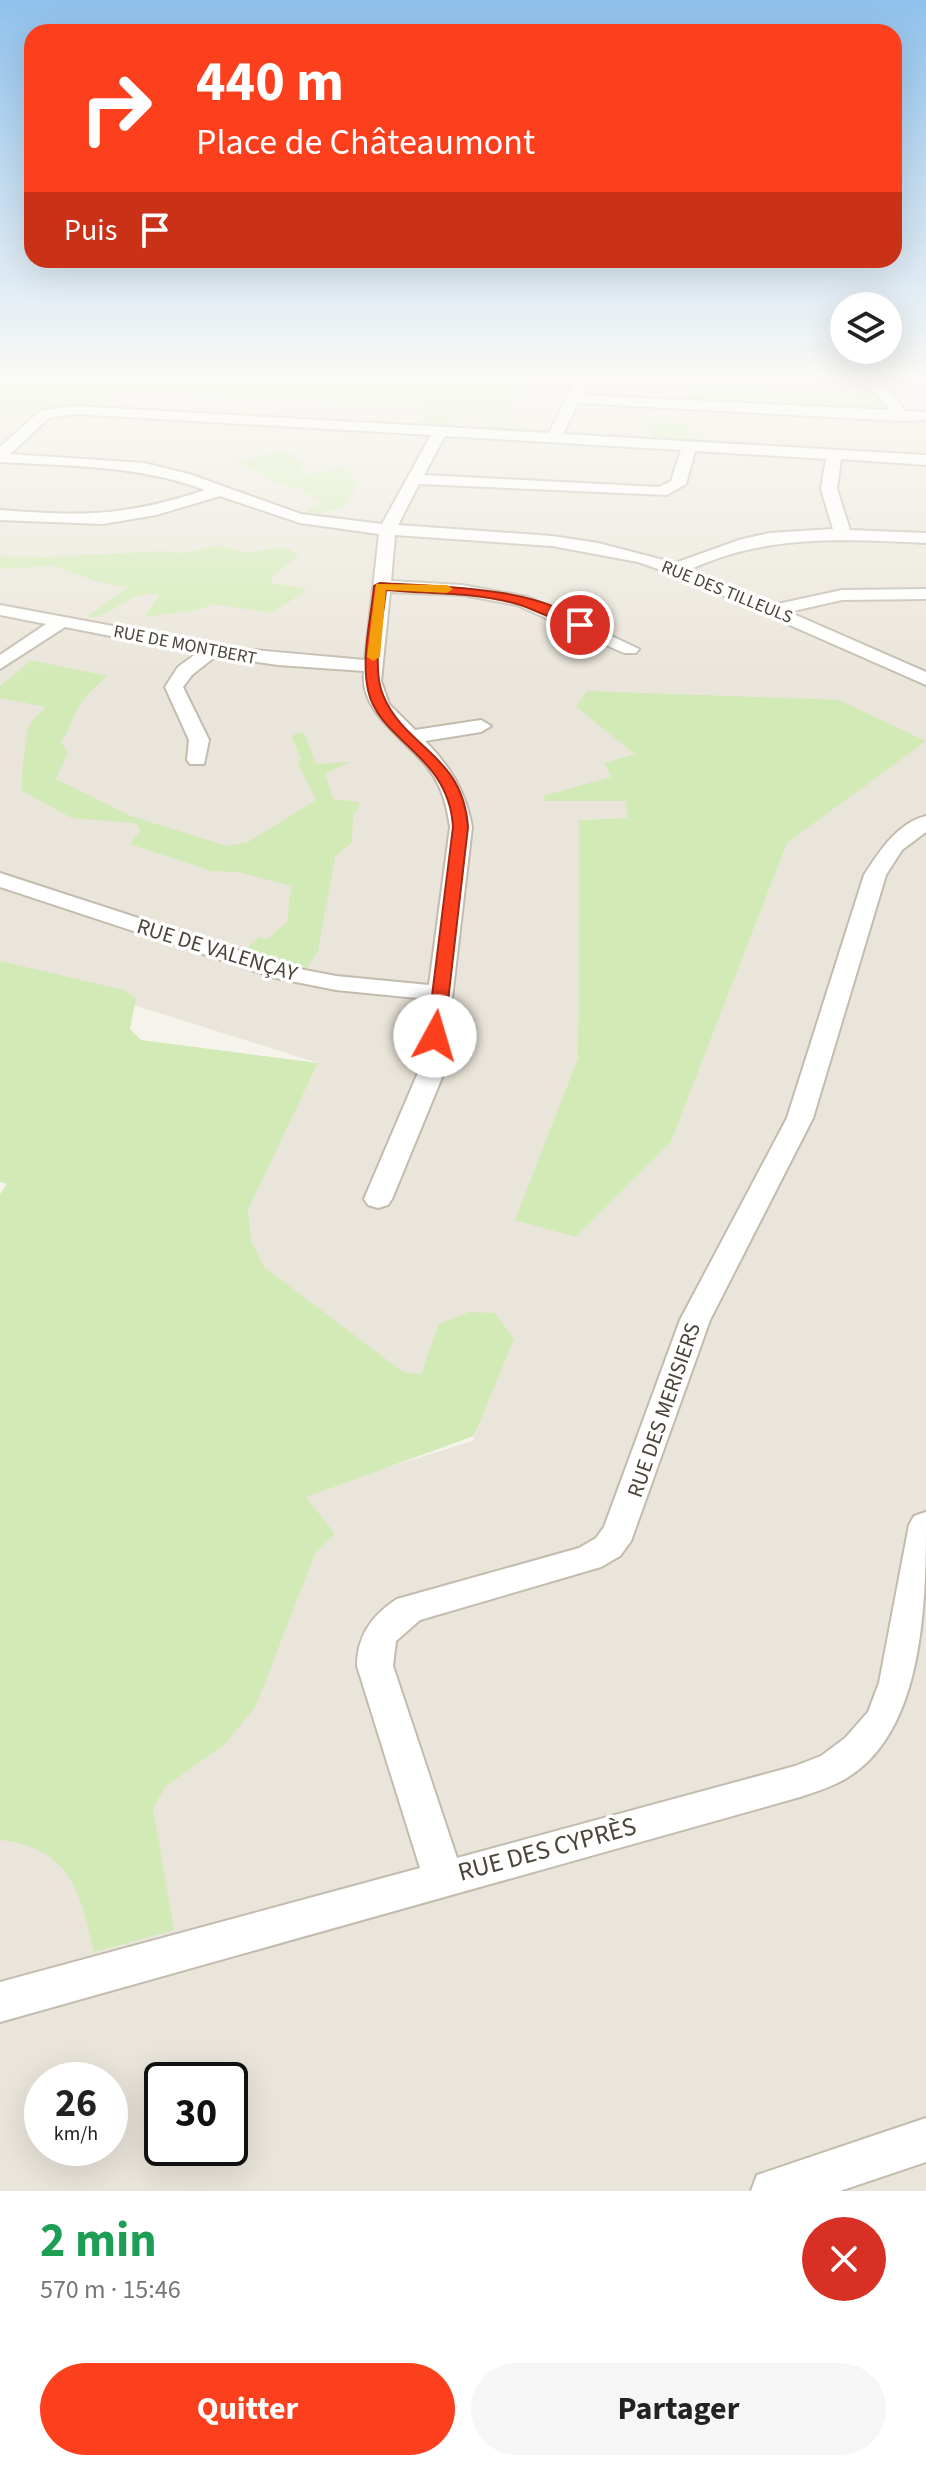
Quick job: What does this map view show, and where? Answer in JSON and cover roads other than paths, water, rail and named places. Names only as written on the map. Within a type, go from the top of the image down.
[{"type":"street","name":"RUE DES TILLEULS","points":[[191,481],[299,518],[388,529],[560,542],[677,569],[926,679]]},
{"type":"street","points":[[378,1199],[430,1075],[461,827],[459,805],[445,775],[380,704],[372,681],[388,529],[414,481]]},
{"type":"street","points":[[458,481],[661,492],[679,481]]},
{"type":"street","points":[[830,481],[829,489],[843,534]]},
{"type":"street","points":[[0,515],[109,519],[160,510],[219,491]]},
{"type":"street","points":[[677,569],[748,540],[784,535],[926,538]]},
{"type":"street","points":[[380,586],[462,590],[522,601],[630,649]]},
{"type":"street","points":[[773,610],[842,595],[926,594]]},
{"type":"street","name":"RUE DE MONTBERT","points":[[0,610],[211,651],[296,664],[372,666]]},
{"type":"street","points":[[0,663],[61,622]]},
{"type":"street","points":[[197,760],[199,740],[174,687],[185,671],[211,651]]},
{"type":"street","points":[[410,737],[481,726]]},
{"type":"street","name":"RUE DES MERISIERS","points":[[443,1877],[375,1666],[374,1649],[380,1633],[394,1618],[409,1609],[589,1558],[608,1547],[619,1532],[695,1320],[800,1118],[875,875],[894,846],[926,822]]},
{"type":"street","name":"RUE DE VALENÇAY","points":[[0,880],[284,973],[336,983],[440,993]]},
{"type":"street","name":"RUE DES CYPRÈS","points":[[0,2002],[443,1877],[800,1781],[834,1767],[858,1749],[883,1720],[897,1683],[926,1525]]},
{"type":"street","points":[[773,2191],[926,2140]]}]
